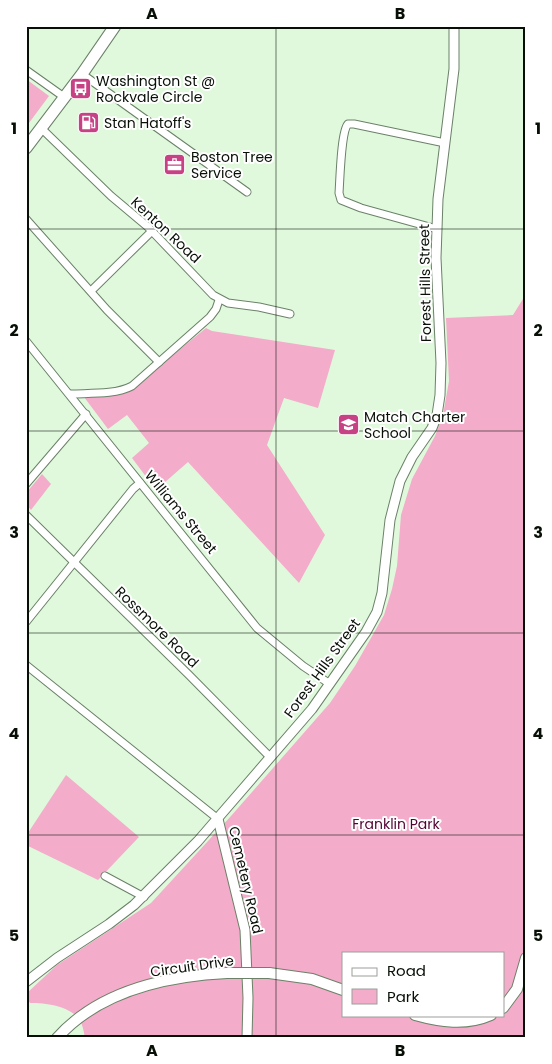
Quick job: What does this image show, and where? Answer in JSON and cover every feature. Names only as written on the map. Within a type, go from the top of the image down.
[{"type":"main road","points":[[26,148],[82,74],[115,26]]},
{"type":"main road","points":[[504,1007],[517,990],[526,958]]},
{"type":"main road","name":"Circuit Drive","points":[[57,1038],[88,1010],[121,995],[171,980],[227,973],[269,973],[312,979],[342,990]]},
{"type":"main road","points":[[421,1016],[458,1022],[477,1020],[488,1016]]},
{"type":"street","name":"Forest Hills Street","points":[[26,982],[78,942],[109,924],[144,897],[218,819],[308,714],[366,632],[377,612],[382,593],[390,520],[400,480],[412,457],[432,428],[437,415],[442,363],[436,258],[438,199],[454,69],[454,26]]},
{"type":"street","points":[[26,70],[64,97]]},
{"type":"street","points":[[82,74],[247,192]]},
{"type":"street","points":[[437,229],[361,208],[341,200],[339,193],[344,136],[346,126],[354,124],[445,143]]},
{"type":"street","name":"Kenton Road","points":[[42,128],[111,196],[152,231],[219,300]]},
{"type":"street","points":[[26,219],[107,310],[159,362]]},
{"type":"street","points":[[91,291],[152,231]]},
{"type":"street","points":[[71,394],[126,389],[142,378],[210,317],[216,309],[219,300],[290,314]]},
{"type":"street","name":"Williams Street","points":[[26,340],[257,628],[303,666],[330,684]]},
{"type":"street","points":[[26,484],[86,414]]},
{"type":"street","points":[[26,622],[127,496],[140,483]]},
{"type":"street","name":"Rossmore Road","points":[[26,515],[190,675],[270,757]]},
{"type":"street","points":[[26,665],[218,819]]},
{"type":"street","name":"Cemetery Road","points":[[218,819],[245,930],[248,998],[247,1038]]},
{"type":"street","points":[[105,876],[144,897]]},
{"type":"green space","points":[[26,79],[49,96],[26,127]]},
{"type":"green space","name":"Franklin Park","points":[[526,294],[526,1038],[427,1038],[417,1035],[414,1038],[85,1038],[81,1022],[72,1012],[59,1006],[30,1003],[26,994],[57,965],[151,903],[231,816],[330,703],[355,666],[384,615],[397,566],[401,515],[412,479],[435,436],[443,415],[449,381],[446,318],[513,315]]},
{"type":"green space","points":[[206,328],[212,331],[335,350],[318,408],[284,398],[267,445],[325,535],[299,583],[188,462],[156,490],[132,458],[149,443],[127,415],[108,429],[84,397],[135,386]]},
{"type":"green space","points":[[42,474],[51,484],[31,510],[26,504],[26,493]]},
{"type":"green space","points":[[66,775],[139,837],[98,880],[26,845],[26,836]]},
{"type":"place","name":"Washington St @ Rockvale Circle","points":[[80,89]]},
{"type":"place","name":"Stan Hatoff's","points":[[88,123]]},
{"type":"place","name":"Boston Tree Service","points":[[175,165]]},
{"type":"place","name":"Match Charter School","points":[[348,425]]}]
